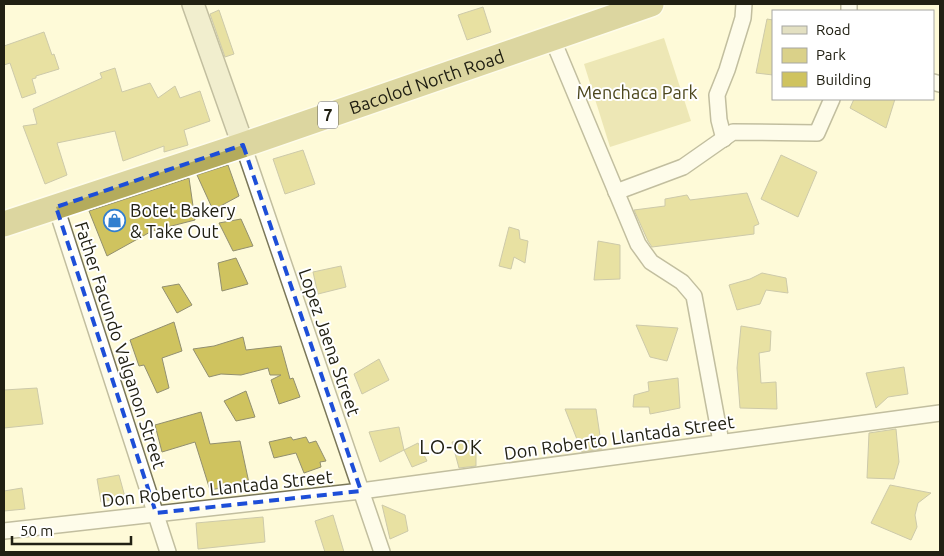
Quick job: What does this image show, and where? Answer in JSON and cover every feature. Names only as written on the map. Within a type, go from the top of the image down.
[{"type":"highway","name":"Bacolod North Road","points":[[4,224],[243,145],[552,38],[613,10],[651,4]]},
{"type":"main road","points":[[193,4],[243,145]]},
{"type":"street","points":[[724,139],[718,120],[717,95],[740,27],[744,4]]},
{"type":"street","points":[[552,38],[638,244],[651,262],[682,282],[694,296],[721,442]]},
{"type":"street","points":[[616,192],[683,167],[733,132],[817,133],[832,100]]},
{"type":"street","name":"Lopez Jaena Street","points":[[243,145],[382,552]]},
{"type":"street","name":"Father Facundo Valganon Street","points":[[56,207],[168,552]]},
{"type":"street","name":"Don Roberto Llantada Street","points":[[4,531],[361,491],[940,413]]},
{"type":"highlighted area","points":[[243,145],[361,491],[156,513],[56,207]]},
{"type":"green space","name":"Menchaca Park","points":[[664,38],[691,121],[610,147],[584,64]]},
{"type":"building","points":[[483,7],[491,32],[467,40],[458,15]]},
{"type":"building","points":[[219,10],[234,54],[225,57],[210,14]]},
{"type":"building","points":[[767,19],[772,20],[772,75],[756,73]]},
{"type":"building","points":[[44,32],[59,69],[32,79],[36,93],[22,98],[10,63],[4,65],[4,46]]},
{"type":"building","points":[[115,68],[122,92],[150,83],[158,98],[175,86],[180,98],[200,91],[210,121],[184,130],[188,145],[164,152],[164,146],[123,161],[115,131],[57,143],[67,175],[45,184],[23,126],[37,124],[33,109],[102,78],[100,73]]},
{"type":"building","points":[[854,100],[895,100],[886,128],[850,108]]},
{"type":"building","points":[[303,150],[315,184],[285,194],[273,159]]},
{"type":"building","points":[[781,155],[817,172],[798,217],[761,199]]},
{"type":"building","points":[[228,165],[239,196],[213,210],[197,175]]},
{"type":"building","points":[[189,178],[195,220],[152,231],[107,256],[89,211]]},
{"type":"building","points":[[747,193],[759,224],[754,226],[754,234],[652,247],[634,210],[665,206],[665,199],[687,195],[690,200]]},
{"type":"building","points":[[241,219],[253,246],[233,251],[219,223]]},
{"type":"building","points":[[509,227],[519,230],[520,239],[528,241],[525,263],[514,257],[511,269],[499,266]]},
{"type":"building","points":[[598,241],[620,245],[620,279],[594,280]]},
{"type":"building","points":[[236,258],[248,284],[222,291],[218,263]]},
{"type":"building","points":[[341,266],[346,287],[318,294],[313,272]]},
{"type":"building","points":[[762,273],[786,278],[788,293],[766,290],[760,304],[737,310],[729,285],[750,279]]},
{"type":"building","points":[[179,284],[192,305],[177,313],[162,287]]},
{"type":"building","points":[[174,322],[182,351],[162,358],[169,388],[157,393],[144,365],[139,366],[130,340]]},
{"type":"building","points":[[636,325],[678,328],[667,361],[650,357]]},
{"type":"building","points":[[741,326],[771,331],[770,351],[759,353],[761,383],[776,382],[777,409],[740,408],[737,368]]},
{"type":"building","points":[[243,337],[246,350],[281,346],[290,379],[293,378],[300,397],[279,404],[271,380],[281,375],[270,375],[268,368],[241,375],[221,374],[209,377],[193,349],[214,346]]},
{"type":"building","points":[[379,359],[389,380],[362,394],[354,374]]},
{"type":"building","points":[[904,367],[908,394],[888,397],[876,408],[866,373]]},
{"type":"building","points":[[678,378],[680,408],[650,414],[649,407],[633,407],[634,395],[649,391],[648,382]]},
{"type":"building","points":[[37,388],[43,424],[4,428],[4,390]]},
{"type":"building","points":[[246,391],[255,417],[236,421],[224,401]]},
{"type":"building","points":[[565,409],[596,409],[602,449],[582,452]]},
{"type":"building","points":[[201,412],[210,444],[240,441],[249,483],[210,490],[195,442],[162,452],[155,425]]},
{"type":"building","points":[[399,427],[404,450],[380,462],[369,432]]},
{"type":"building","points":[[896,429],[899,462],[894,479],[867,478],[869,433]]},
{"type":"building","points":[[291,437],[293,440],[306,437],[309,443],[316,441],[326,461],[320,462],[321,467],[304,473],[296,453],[274,458],[269,442]]},
{"type":"building","points":[[476,440],[476,466],[459,468],[452,442]]},
{"type":"building","points":[[418,443],[427,461],[412,467],[404,450]]},
{"type":"building","points":[[119,475],[125,497],[101,502],[97,479]]},
{"type":"building","points":[[890,485],[931,493],[918,503],[915,515],[917,527],[911,540],[871,523]]},
{"type":"building","points":[[22,488],[25,509],[4,511],[4,491]]},
{"type":"building","points":[[382,505],[405,515],[408,531],[390,539]]},
{"type":"building","points":[[333,515],[344,552],[325,552],[315,521]]},
{"type":"building","points":[[263,517],[265,542],[198,549],[196,523]]},
{"type":"place","name":"Botet Bakery & Take Out","points":[[114,220]]},
{"type":"district","name":"LO-OK","points":[[451,446]]}]
